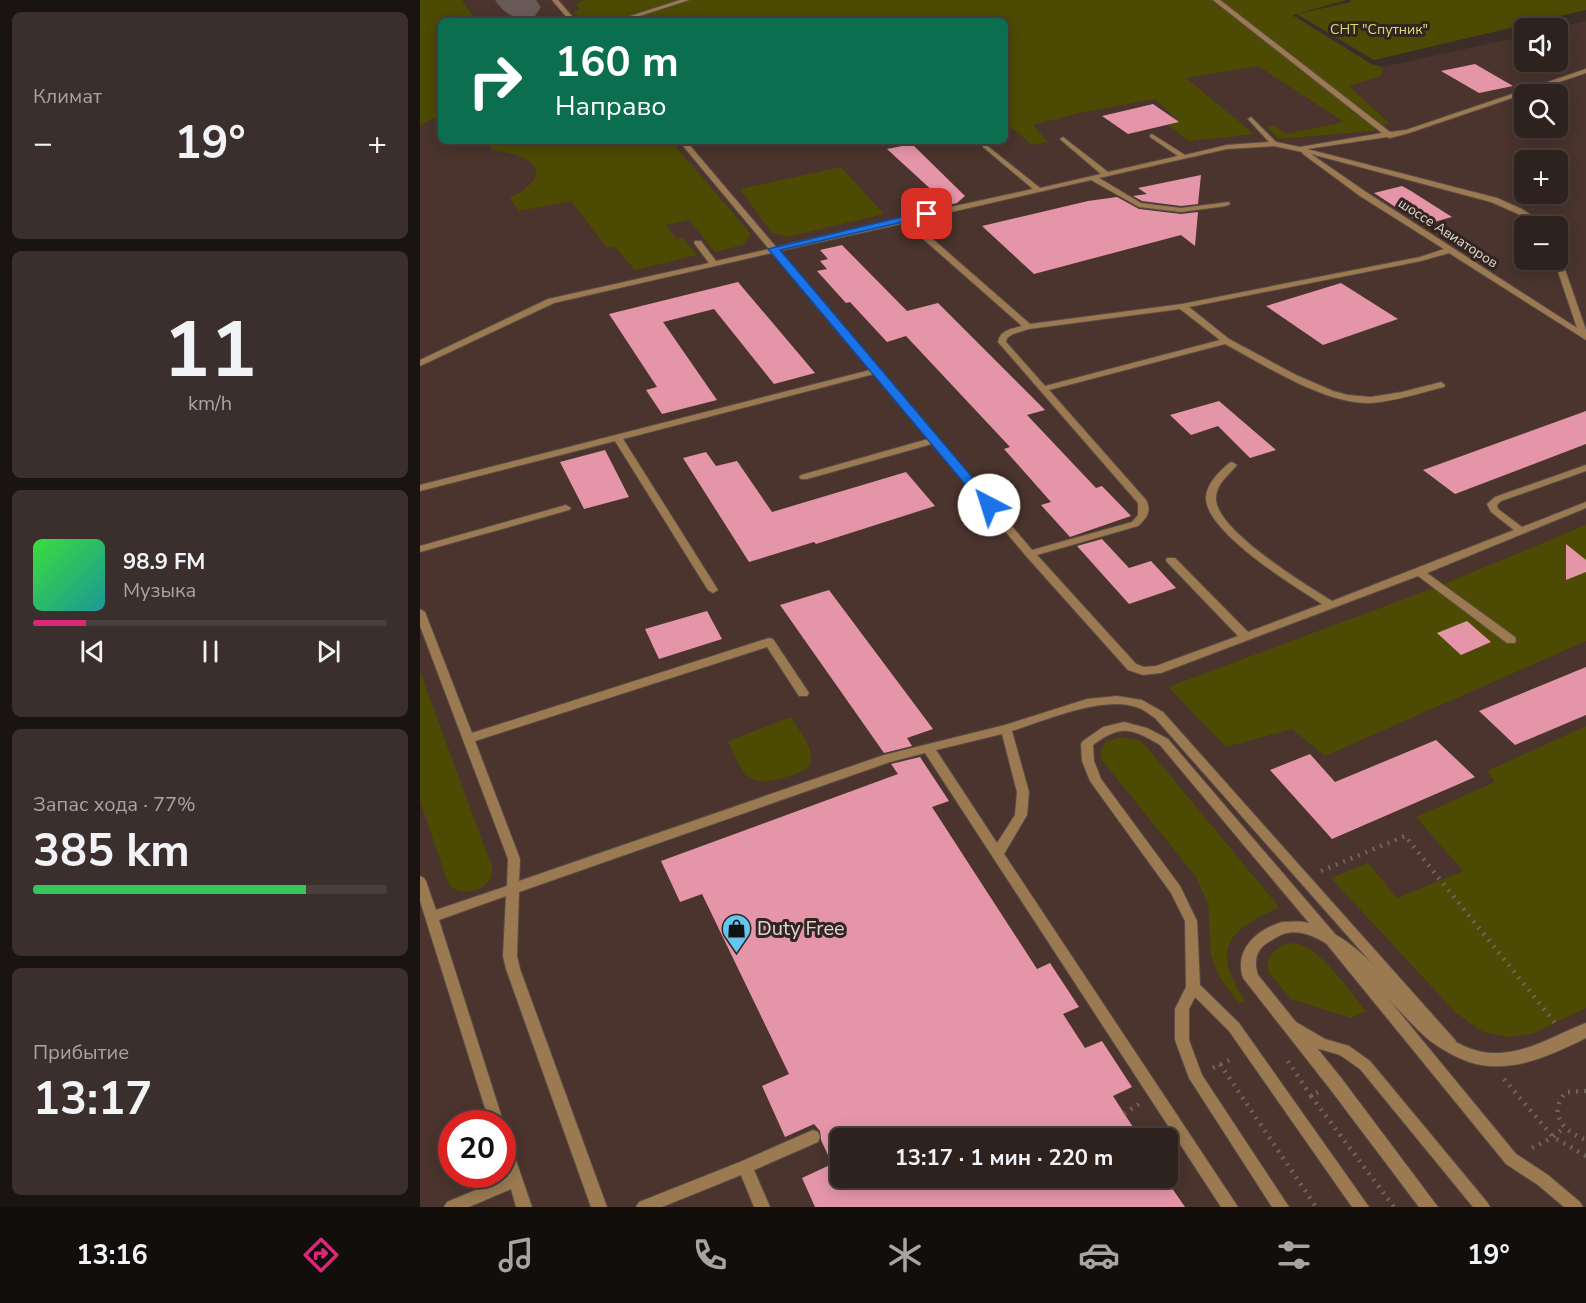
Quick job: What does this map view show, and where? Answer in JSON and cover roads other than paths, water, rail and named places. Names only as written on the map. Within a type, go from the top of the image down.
[{"type":"street","points":[[1429,1207],[1336,1084],[1251,978],[1248,965],[1250,952],[1264,937],[1285,927],[1309,929],[1330,938],[1350,951],[1434,1035],[1470,1055],[1488,1059],[1529,1055],[1586,1030]]},
{"type":"lane","points":[[555,0],[570,18]]},
{"type":"lane","points":[[628,18],[686,0]]},
{"type":"lane","points":[[1216,0],[1390,136]]},
{"type":"lane","points":[[1297,148],[1407,132],[1586,71]]},
{"type":"lane","points":[[1251,119],[1274,144]]},
{"type":"lane","points":[[1152,136],[1182,156]]},
{"type":"lane","points":[[1063,140],[1106,173]]},
{"type":"lane","points":[[685,144],[1030,554],[1132,667],[1143,671],[1157,670],[1419,572],[1586,505]]},
{"type":"lane","points":[[420,363],[544,304],[773,249],[1227,147],[1274,144],[1297,148],[1494,201],[1526,216]]},
{"type":"lane","points":[[985,146],[1037,189]]},
{"type":"lane","name":"шоссе Авиаторов","points":[[1297,148],[1363,194],[1585,337]]},
{"type":"lane","points":[[1091,177],[1139,206],[1182,210],[1226,204]]},
{"type":"lane","points":[[905,219],[1028,327]]},
{"type":"lane","points":[[698,243],[713,263]]},
{"type":"lane","points":[[1030,554],[1135,524],[1143,516],[1145,509],[1143,502],[1002,342],[1003,337],[1010,332],[1028,327],[1182,306],[1421,259],[1450,250]]},
{"type":"lane","points":[[1562,270],[1585,337]]},
{"type":"lane","points":[[1182,306],[1226,341],[1329,394],[1365,401],[1441,385]]},
{"type":"lane","points":[[1043,389],[1226,341]]},
{"type":"lane","points":[[420,488],[876,371]]},
{"type":"lane","points":[[618,438],[713,590]]},
{"type":"lane","points":[[804,477],[935,440]]},
{"type":"lane","points":[[1232,465],[1215,481],[1211,504],[1226,529],[1298,584],[1329,604]]},
{"type":"lane","points":[[1521,531],[1494,510],[1492,504],[1498,499],[1586,468]]},
{"type":"lane","points":[[420,549],[566,508]]},
{"type":"lane","points":[[1171,560],[1246,637]]},
{"type":"lane","points":[[1419,572],[1511,640]]},
{"type":"lane","points":[[420,612],[470,738],[514,859],[510,956],[513,969],[599,1207]]},
{"type":"lane","points":[[470,738],[769,642],[803,693]]},
{"type":"lane","points":[[432,917],[888,758],[1006,729],[1087,703],[1117,700],[1142,705],[1159,715],[1456,1048]]},
{"type":"lane","points":[[1281,1207],[1196,1078],[1182,1040],[1182,1009],[1193,987],[1191,921],[1176,890],[1096,781],[1088,761],[1087,744],[1103,730],[1125,725],[1145,730],[1164,742],[1330,938],[1511,1159],[1543,1180],[1575,1207]]},
{"type":"lane","points":[[998,853],[1020,815],[1023,792],[1006,729]]},
{"type":"lane","points":[[928,748],[1230,1207]]},
{"type":"lane","points":[[420,881],[493,1110]]},
{"type":"lane","points":[[1193,987],[1234,1027],[1361,1207]]},
{"type":"lane","points":[[1283,1020],[1321,1044],[1344,1050],[1365,1065],[1482,1207]]},
{"type":"lane","points":[[644,1207],[813,1137]]},
{"type":"lane","points":[[745,1167],[762,1207]]},
{"type":"lane","points":[[516,1183],[524,1207]]},
{"type":"lane","points":[[452,1207],[496,1188]]},
{"type":"place","name":"Duty Free","points":[[736,954]]},
{"type":"park label","name":"СНТ \"Спутник\"","points":[[1379,29]]}]
